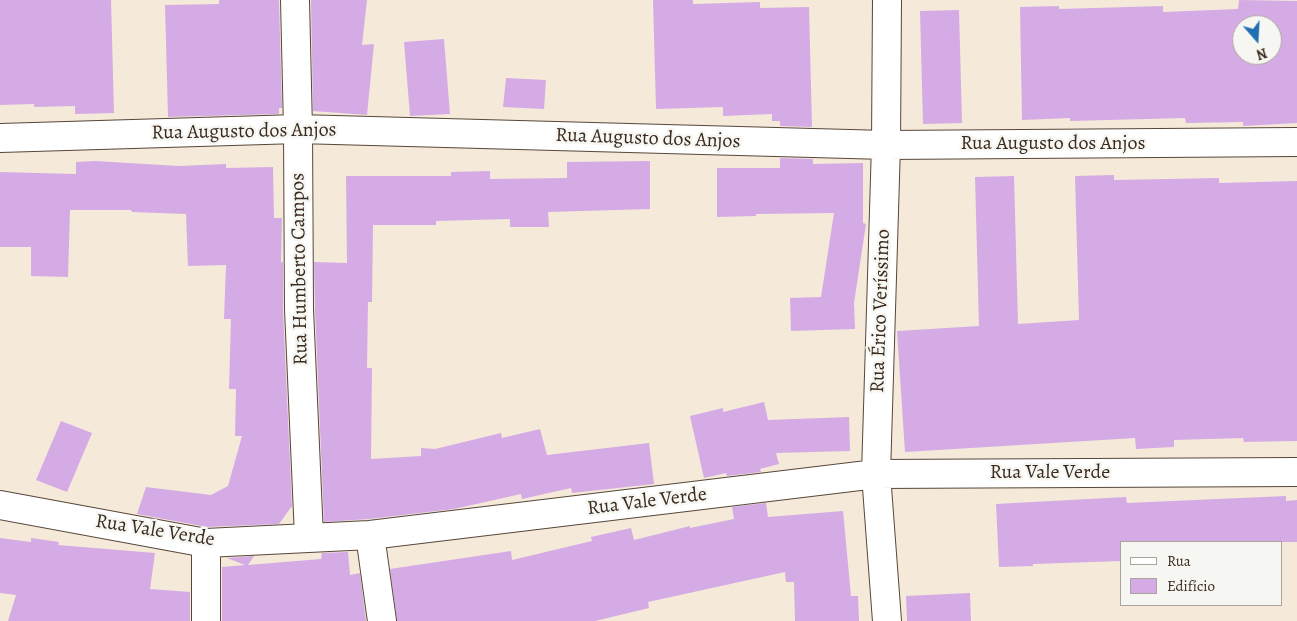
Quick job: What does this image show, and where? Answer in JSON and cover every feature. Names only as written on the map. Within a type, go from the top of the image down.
[{"type":"street","name":"Rua Humberto Campos","points":[[295,0],[299,309],[309,537]]},
{"type":"street","name":"Rua Érico Veríssimo","points":[[887,0],[886,146],[876,474],[887,621]]},
{"type":"street","name":"Rua Augusto dos Anjos","points":[[0,138],[298,129],[886,146],[1297,142]]},
{"type":"street","name":"Rua Vale Verde","points":[[0,506],[206,543],[370,535],[876,474],[1297,472]]},
{"type":"street","points":[[370,535],[382,621]]},
{"type":"street","points":[[206,543],[206,621]]},
{"type":"building","points":[[0,0],[111,0],[114,113],[75,114],[75,106],[34,107],[34,104],[0,105]]},
{"type":"building","points":[[219,0],[279,0],[282,108],[279,108],[279,114],[168,117],[165,5],[219,4]]},
{"type":"building","points":[[311,0],[367,0],[362,45],[374,44],[367,115],[313,111]]},
{"type":"building","points":[[653,0],[693,0],[693,4],[760,2],[760,8],[809,7],[812,127],[780,126],[780,121],[772,121],[772,114],[723,116],[723,107],[656,109]]},
{"type":"building","points":[[1239,0],[1297,1],[1297,123],[1243,126],[1243,122],[1186,123],[1185,118],[1070,121],[1070,118],[1022,120],[1020,7],[1059,6],[1059,9],[1163,6],[1163,12],[1238,9]]},
{"type":"building","points":[[959,10],[962,123],[923,124],[920,11]]},
{"type":"building","points":[[444,39],[450,114],[410,116],[404,42]]},
{"type":"building","points":[[506,78],[546,80],[544,109],[503,107]]},
{"type":"building","points":[[780,158],[813,159],[813,164],[863,163],[863,223],[866,224],[854,303],[855,329],[791,331],[790,298],[821,297],[834,213],[756,214],[756,216],[717,217],[717,168],[780,168]]},
{"type":"building","points":[[95,161],[179,166],[226,164],[226,168],[273,167],[274,218],[282,218],[281,262],[283,262],[283,310],[292,506],[279,524],[207,527],[137,514],[146,487],[211,495],[228,486],[242,436],[235,436],[236,389],[229,389],[231,319],[224,319],[226,265],[188,266],[186,214],[132,212],[131,210],[70,210],[68,277],[31,276],[31,247],[0,247],[0,172],[76,174],[76,162]]},
{"type":"building","points":[[650,161],[650,209],[548,212],[549,227],[510,227],[510,219],[436,221],[436,225],[373,225],[372,302],[368,302],[367,368],[372,368],[371,459],[421,456],[421,448],[435,449],[501,433],[502,438],[540,429],[547,455],[649,443],[654,484],[572,493],[571,488],[522,499],[521,494],[454,509],[324,522],[314,262],[347,263],[346,176],[451,176],[451,172],[490,171],[490,179],[567,178],[567,162]]},
{"type":"building","points":[[1114,175],[1114,180],[1219,178],[1219,183],[1297,181],[1297,441],[1244,442],[1243,438],[1174,440],[1174,447],[1136,449],[1135,438],[905,452],[897,331],[979,326],[975,177],[1014,176],[1018,324],[1079,320],[1075,176]]},
{"type":"building","points":[[764,402],[768,420],[849,417],[850,451],[776,453],[779,464],[760,469],[761,472],[727,476],[726,473],[704,478],[690,416],[723,408],[723,412]]},
{"type":"building","points":[[61,421],[92,433],[67,492],[36,480]]},
{"type":"building","points":[[1286,496],[1286,501],[1297,500],[1297,542],[1120,541],[1120,561],[999,567],[996,504],[1126,497],[1127,503]]},
{"type":"building","points":[[766,503],[768,517],[843,511],[851,596],[858,596],[859,621],[795,621],[794,582],[786,582],[785,572],[648,602],[649,608],[595,621],[397,621],[390,569],[511,551],[512,560],[592,541],[591,537],[631,528],[634,540],[690,526],[690,528],[734,519],[732,507]]},
{"type":"building","points":[[0,538],[31,542],[31,538],[59,542],[58,545],[155,553],[150,589],[190,592],[190,621],[8,621],[16,595],[0,593]]},
{"type":"building","points":[[348,552],[350,575],[360,573],[366,621],[222,621],[222,567],[245,565],[227,558],[254,556],[248,565],[321,559],[322,553]]},
{"type":"building","points":[[970,593],[971,621],[907,621],[906,596]]}]
